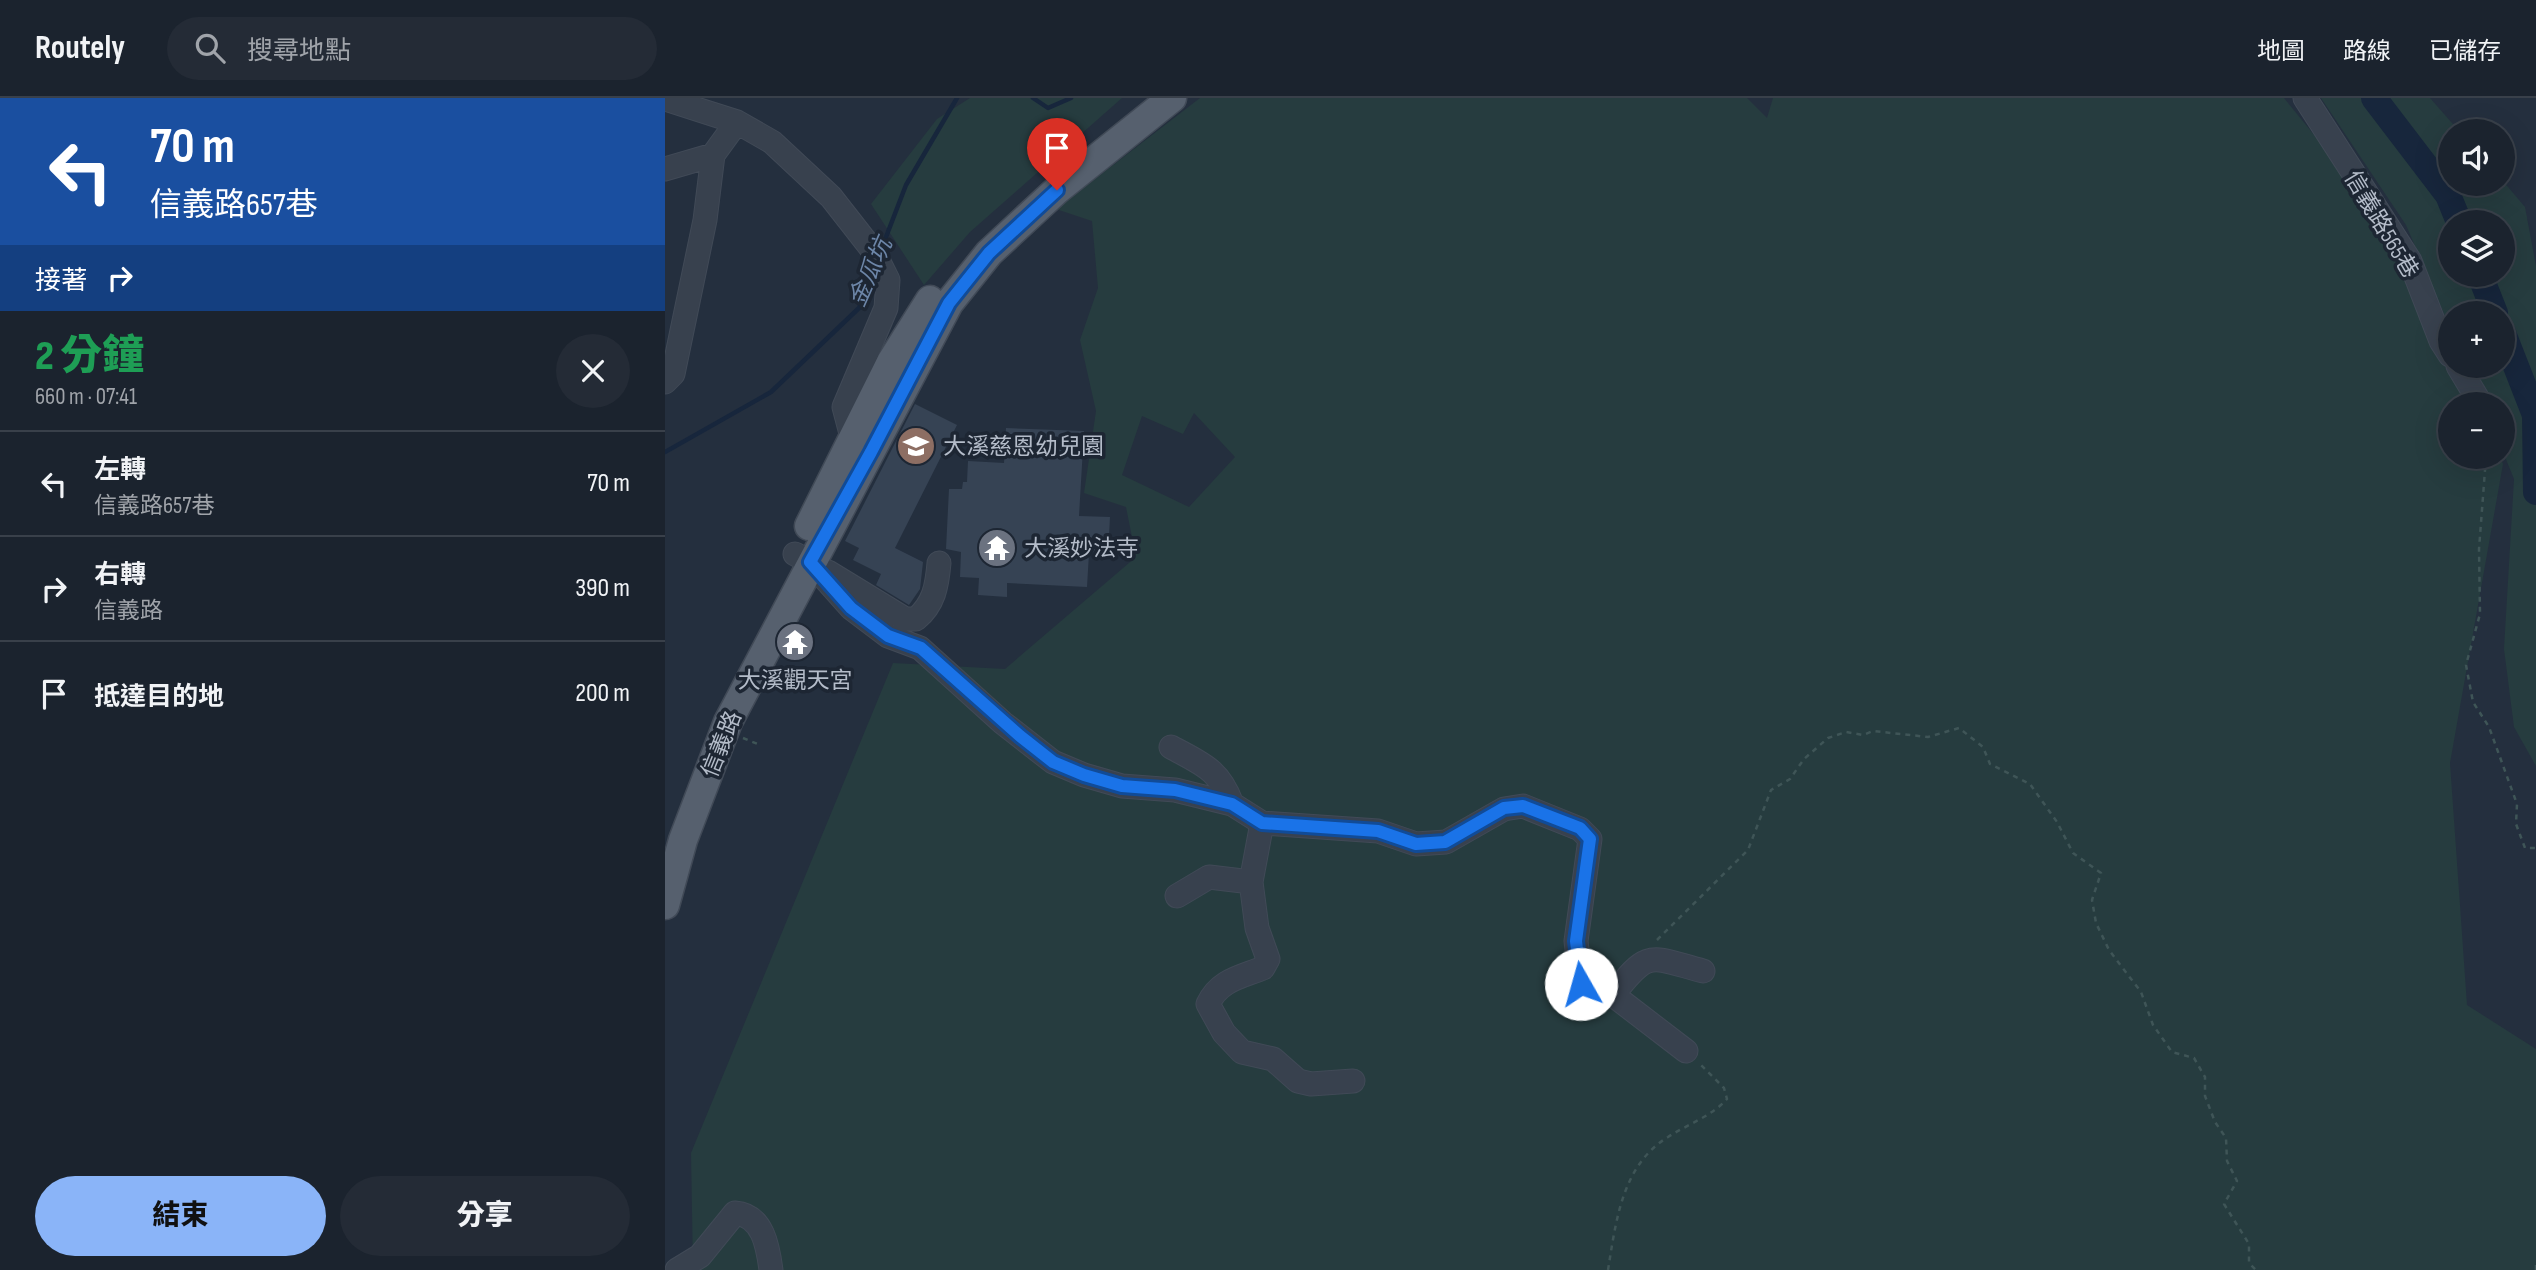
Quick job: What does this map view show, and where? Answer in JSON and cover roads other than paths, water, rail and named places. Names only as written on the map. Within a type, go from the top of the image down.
[{"type":"main road","name":"信義路","points":[[862,446],[898,351],[934,295],[977,242],[1046,179],[1146,98]]},
{"type":"main road","name":"信義路","points":[[665,843],[712,719],[862,446],[949,303],[989,253],[1057,190],[1172,98]]},
{"type":"main road","name":"信義路","points":[[665,905],[683,840],[728,722],[802,558]]},
{"type":"street","name":"信義路565巷","points":[[2305,98],[2410,261],[2438,333]]},
{"type":"street","points":[[665,99],[737,122],[772,142],[831,197],[878,261],[888,280],[886,308],[843,407],[862,446]]},
{"type":"street","points":[[665,382],[673,374],[695,271],[713,155],[737,122]]},
{"type":"street","points":[[665,169],[713,155]]},
{"type":"street","points":[[802,558],[905,618],[916,619],[928,609],[937,587],[939,563]]},
{"type":"street","points":[[802,558],[851,608],[888,636],[921,648],[1003,723],[1053,762],[1122,786],[1175,790],[1232,804],[1262,823],[1378,831],[1416,844],[1445,842],[1504,808],[1523,806],[1580,828],[1590,839],[1576,941],[1581,984],[1613,995],[1686,1051]]},
{"type":"street","points":[[1171,747],[1209,768],[1223,782],[1232,804]]},
{"type":"street","points":[[1262,823],[1251,882],[1257,928],[1268,959],[1263,968],[1230,980],[1214,991],[1208,1004],[1224,1033],[1242,1052],[1273,1059],[1299,1081],[1311,1084],[1353,1081]]},
{"type":"street","points":[[1177,896],[1209,877],[1251,882]]},
{"type":"street","points":[[1613,995],[1636,965],[1656,957],[1703,971]]},
{"type":"street","points":[[677,1270],[699,1255],[735,1213],[744,1214],[768,1242],[771,1270]]},
{"type":"waterway","name":"金瓜坑","points":[[881,250],[906,185],[957,98]]},
{"type":"waterway","name":"金瓜坑","points":[[1033,98],[1048,108],[1071,98]]},
{"type":"waterway","points":[[2374,98],[2448,195],[2454,210]]},
{"type":"waterway","name":"金瓜坑","points":[[665,452],[771,392],[859,308],[873,271]]},
{"type":"waterway","points":[[2485,287],[2490,301]]},
{"type":"waterway","points":[[2515,364],[2535,415],[2536,492]]},
{"type":"place","name":"大溪慈恩幼兒園","points":[[916,446]]},
{"type":"place","name":"大溪妙法寺","points":[[997,548]]},
{"type":"place","name":"大溪觀天宮","points":[[795,642]]}]
